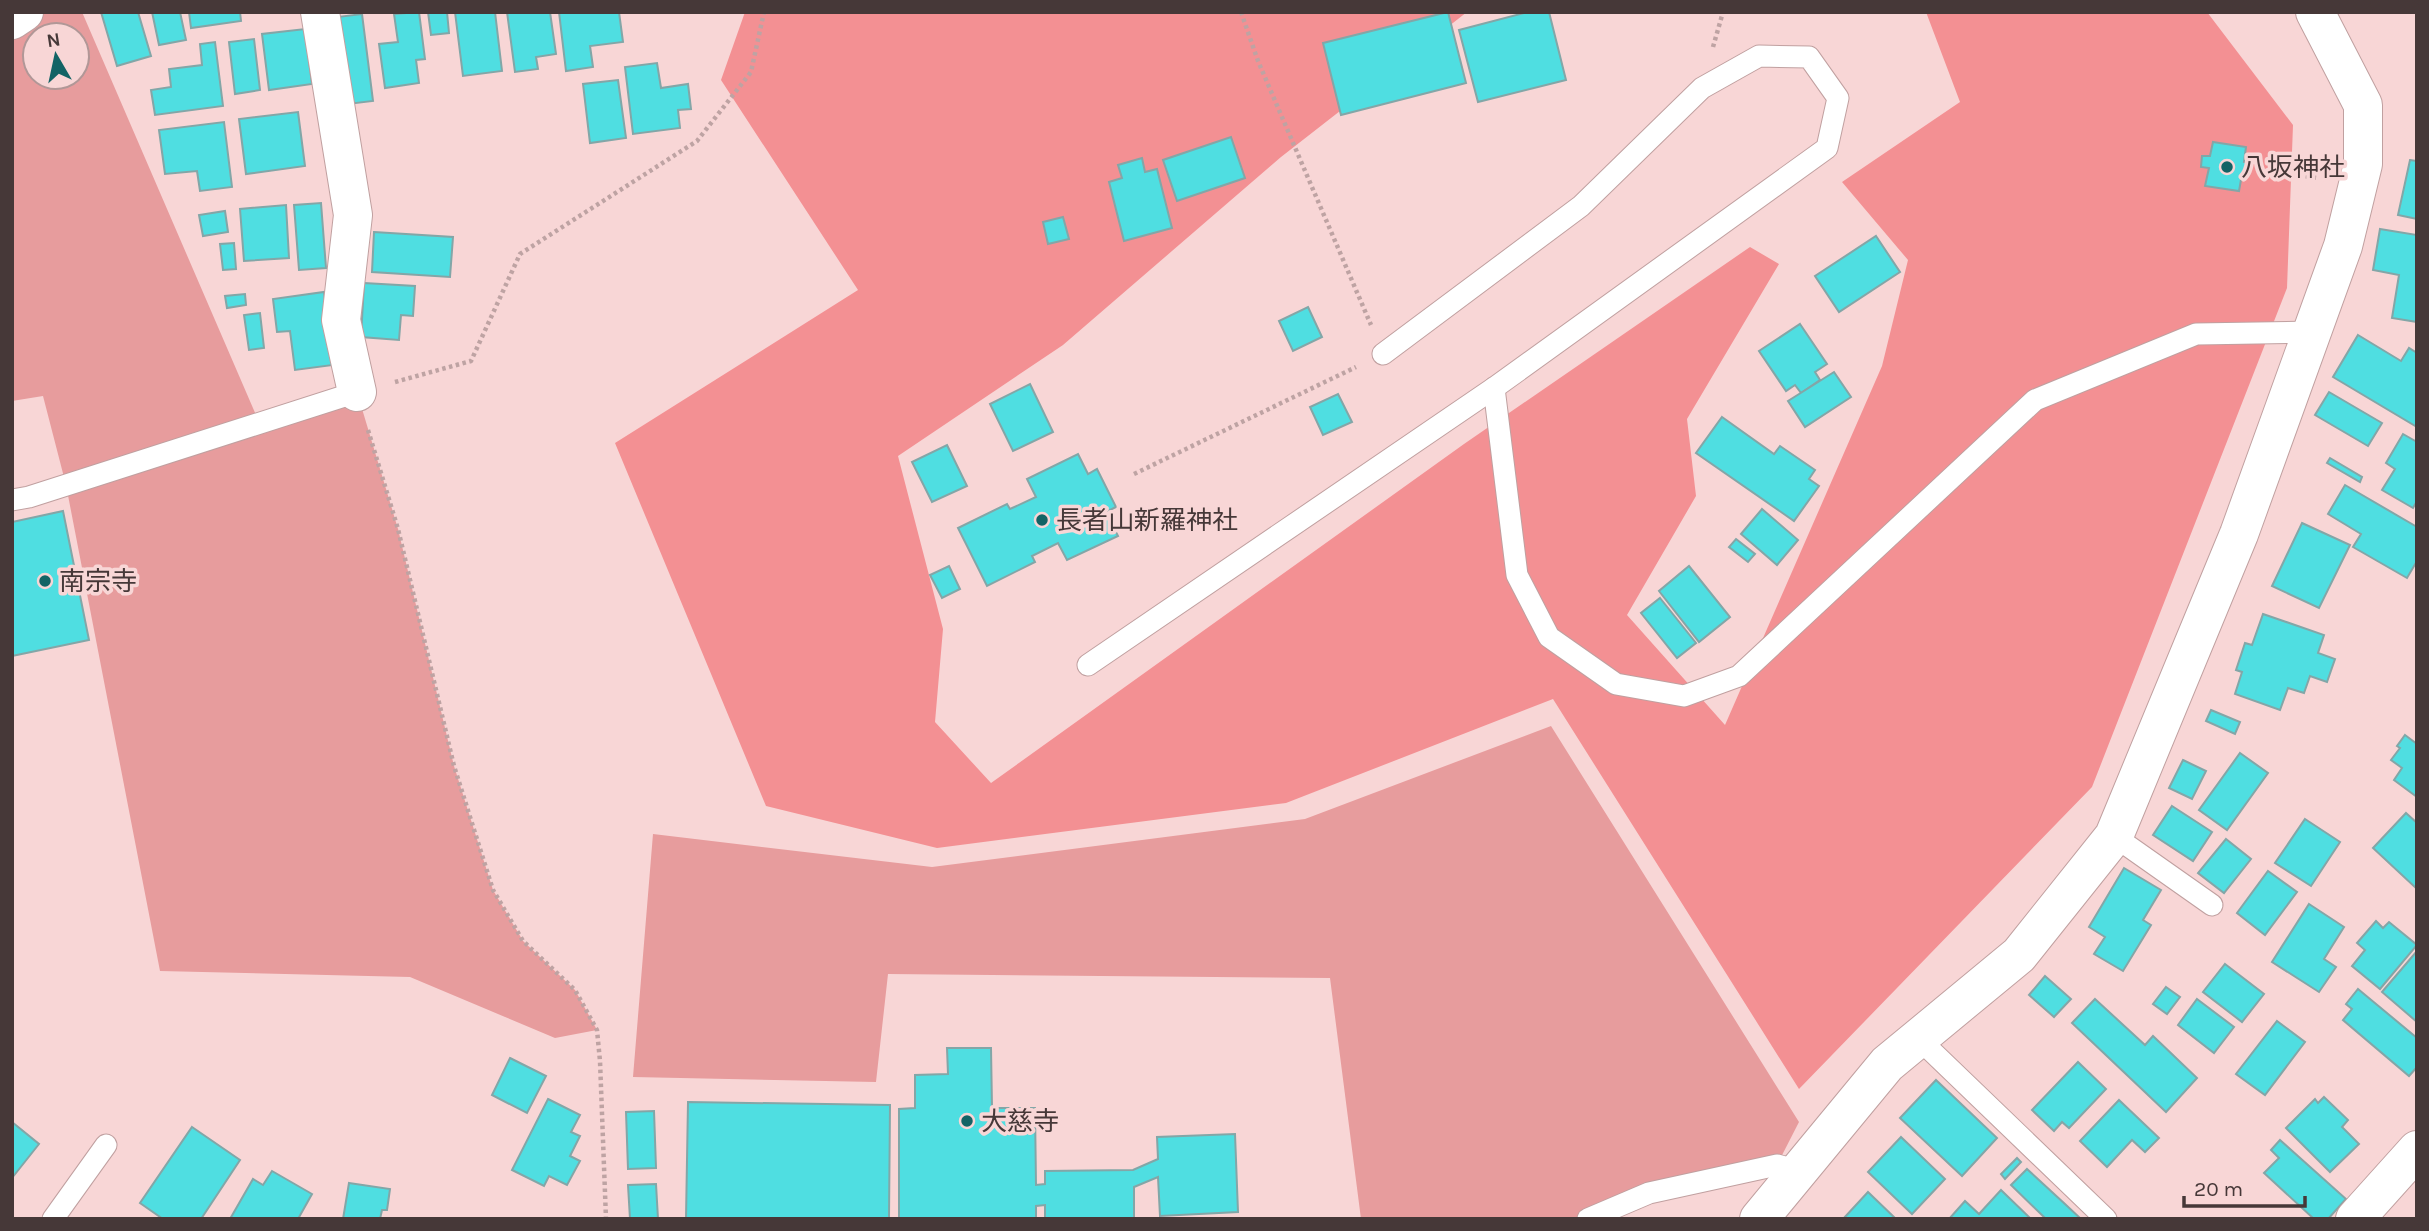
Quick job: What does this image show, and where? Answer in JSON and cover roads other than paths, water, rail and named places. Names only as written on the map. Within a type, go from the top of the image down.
[{"type":"street","points":[[12,20],[24,12]]},
{"type":"street","points":[[320,12],[353,215],[341,320],[357,392]]},
{"type":"street","points":[[1782,1202],[1888,1064],[2019,955],[2114,836],[2239,534],[2343,246],[2363,164],[2363,105],[2315,12]]},
{"type":"street","points":[[2355,1219],[2417,1150]]},
{"type":"lane","points":[[1088,665],[1494,388],[1827,148],[1838,98],[1809,57],[1759,56],[1702,88],[1581,206],[1383,354]]},
{"type":"lane","points":[[1494,388],[1517,575],[1549,637],[1616,684],[1684,696],[1739,676],[2035,400],[2196,334],[2311,332]]},
{"type":"lane","points":[[12,500],[357,392]]},
{"type":"lane","points":[[2114,836],[2212,905]]},
{"type":"lane","points":[[1919,1039],[2106,1219]]},
{"type":"lane","points":[[53,1219],[106,1145]]},
{"type":"lane","points":[[1588,1219],[1649,1193],[1777,1165],[1782,1202]]},
{"type":"place","name":"八坂神社","points":[[2227,167]]},
{"type":"place","name":"長者山新羅神社","points":[[1042,520]]},
{"type":"place","name":"南宗寺","points":[[45,581]]},
{"type":"place","name":"大慈寺","points":[[967,1121]]}]
